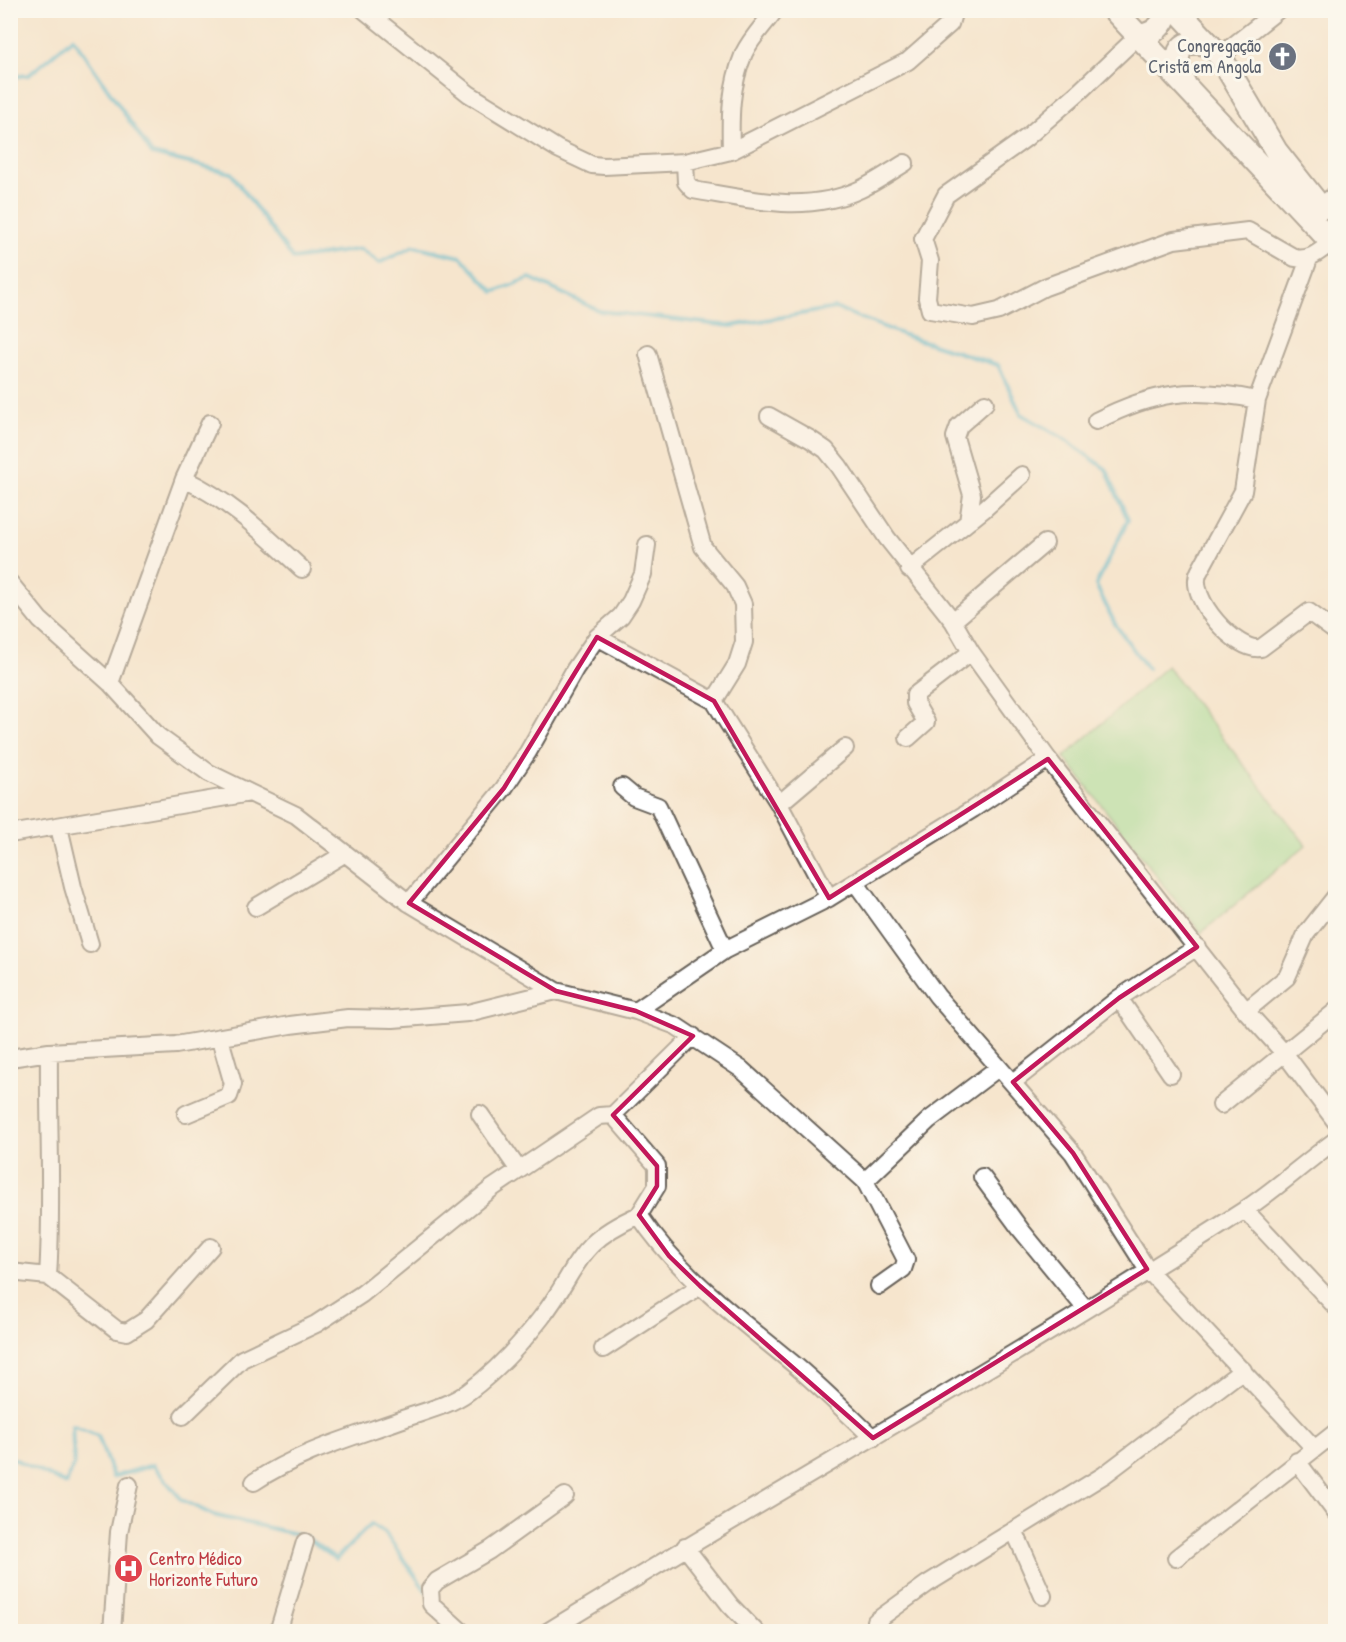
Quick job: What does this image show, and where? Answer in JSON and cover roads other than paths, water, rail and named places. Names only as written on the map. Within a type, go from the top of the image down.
[{"type":"street","points":[[364,10],[469,93],[581,161],[604,166],[685,162],[731,151],[908,61],[950,24],[954,10]]},
{"type":"street","points":[[731,151],[730,102],[738,73],[745,51],[775,10]]},
{"type":"street","points":[[1114,10],[1186,88],[1334,238]]},
{"type":"street","points":[[1167,10],[1165,20],[1157,30],[1138,36],[1026,138],[946,195],[923,239],[929,256],[927,297],[930,310],[963,316],[986,315],[999,311],[1038,290],[1167,241],[1240,231],[1256,234],[1295,258],[1309,259]]},
{"type":"street","points":[[1177,10],[1215,51],[1276,151],[1328,201],[1334,238]]},
{"type":"street","points":[[1215,51],[1278,10]]},
{"type":"street","points":[[1186,88],[1177,61],[1178,52],[1182,46],[1191,42],[1215,51]]},
{"type":"street","points":[[685,162],[686,182],[693,190],[792,205],[832,199],[859,190],[905,163]]},
{"type":"street","points":[[1334,238],[1309,259],[1257,400],[1243,491],[1196,576],[1197,593],[1213,617],[1240,642],[1255,649],[1261,648],[1308,612],[1335,632]]},
{"type":"street","points":[[648,354],[702,547],[735,586],[743,604],[745,623],[741,653],[737,664],[714,701]]},
{"type":"street","points":[[1096,421],[1146,399],[1174,393],[1213,392],[1257,400]]},
{"type":"street","points":[[968,522],[972,495],[956,437],[959,426],[985,403]]},
{"type":"street","points":[[769,416],[826,450],[839,466],[909,569],[953,621],[971,652],[1048,759],[1246,1011],[1285,1054],[1335,1122]]},
{"type":"street","points":[[110,683],[184,479],[210,423]]},
{"type":"street","points":[[909,569],[968,522],[1022,474]]},
{"type":"street","points":[[184,479],[203,488],[254,523],[303,569]]},
{"type":"street","points":[[953,621],[1045,543]]},
{"type":"street","points":[[409,903],[504,788],[528,752],[575,669],[597,637],[621,616],[632,601],[643,574],[647,545]]},
{"type":"street","points":[[10,584],[40,620],[110,683],[158,736],[179,754],[296,815],[409,903],[556,991],[636,1011],[676,1026],[767,1090],[865,1181],[906,1260],[903,1269],[879,1286]]},
{"type":"street","points":[[597,637],[714,701],[779,804],[829,898]]},
{"type":"street","points":[[908,738],[926,722],[915,703],[915,695],[971,652]]},
{"type":"street","points":[[779,804],[845,748]]},
{"type":"street","points":[[636,1011],[725,950],[829,898],[973,809],[1048,759]]},
{"type":"street","points":[[622,787],[634,797],[658,806],[725,950]]},
{"type":"street","points":[[10,834],[250,793]]},
{"type":"street","points":[[59,827],[73,887],[90,944]]},
{"type":"street","points":[[256,907],[344,854]]},
{"type":"street","points":[[855,882],[937,996],[1073,1153],[1148,1269],[1314,1448]]},
{"type":"street","points":[[1246,1011],[1287,977],[1306,934],[1335,896]]},
{"type":"street","points":[[1013,1082],[1063,1040],[1119,998],[1197,946]]},
{"type":"street","points":[[10,1058],[49,1052],[134,1049],[220,1039],[290,1025],[348,1018],[393,1019],[468,1013],[556,991]]},
{"type":"street","points":[[1119,998],[1171,1074]]},
{"type":"street","points":[[1221,1105],[1335,1011]]},
{"type":"street","points":[[183,1416],[242,1359],[316,1324],[362,1294],[518,1169],[599,1116],[613,1115],[693,1036]]},
{"type":"street","points":[[186,1114],[229,1096],[233,1084],[220,1039]]},
{"type":"street","points":[[48,1276],[52,1206],[48,1143],[49,1052]]},
{"type":"street","points":[[865,1181],[929,1120],[998,1068]]},
{"type":"street","points":[[480,1114],[518,1169]]},
{"type":"street","points":[[254,1482],[278,1466],[305,1453],[435,1408],[466,1393],[503,1360],[542,1317],[588,1246],[605,1232],[639,1215],[657,1186],[657,1166],[613,1115]]},
{"type":"street","points":[[547,1632],[685,1547],[873,1438],[1245,1210],[1335,1140]]},
{"type":"street","points":[[982,1177],[1021,1230],[1085,1308]]},
{"type":"street","points":[[1245,1210],[1335,1307]]},
{"type":"street","points":[[639,1215],[669,1256],[700,1286],[799,1369],[873,1438]]},
{"type":"street","points":[[10,1272],[48,1276],[117,1330],[127,1332],[146,1320],[162,1299],[211,1247]]},
{"type":"street","points":[[603,1349],[700,1286]]},
{"type":"street","points":[[876,1621],[927,1584],[1104,1475],[1243,1370]]},
{"type":"street","points":[[1176,1558],[1335,1432]]},
{"type":"street","points":[[1297,1461],[1335,1513]]},
{"type":"street","points":[[112,1632],[119,1532],[129,1485]]},
{"type":"street","points":[[462,1632],[431,1604],[430,1589],[437,1581],[490,1550],[565,1496]]},
{"type":"street","points":[[1014,1530],[1043,1596]]},
{"type":"street","points":[[278,1632],[305,1542]]},
{"type":"street","points":[[685,1547],[730,1605],[756,1632]]},
{"type":"waterway","points":[[10,77],[29,75],[73,38],[152,154],[231,173],[293,259],[361,249],[379,263],[414,246],[461,257],[494,292],[530,278],[600,311],[731,326],[835,308],[904,335],[998,365],[1021,414],[1061,437],[1106,469],[1128,520],[1096,585],[1115,624],[1147,668]]},
{"type":"waterway","points":[[10,1457],[66,1484],[74,1463],[72,1425],[98,1436],[113,1477],[153,1465],[182,1500],[213,1515],[304,1536],[336,1559],[371,1524],[385,1533],[426,1591]]},
{"type":"waterway","points":[[481,1632],[494,1629],[496,1632]]},
{"type":"place","name":"Congregação Cristã em Angola","points":[[1282,56]]},
{"type":"place","name":"Centro Médico Horizonte Futuro","points":[[128,1569]]}]
